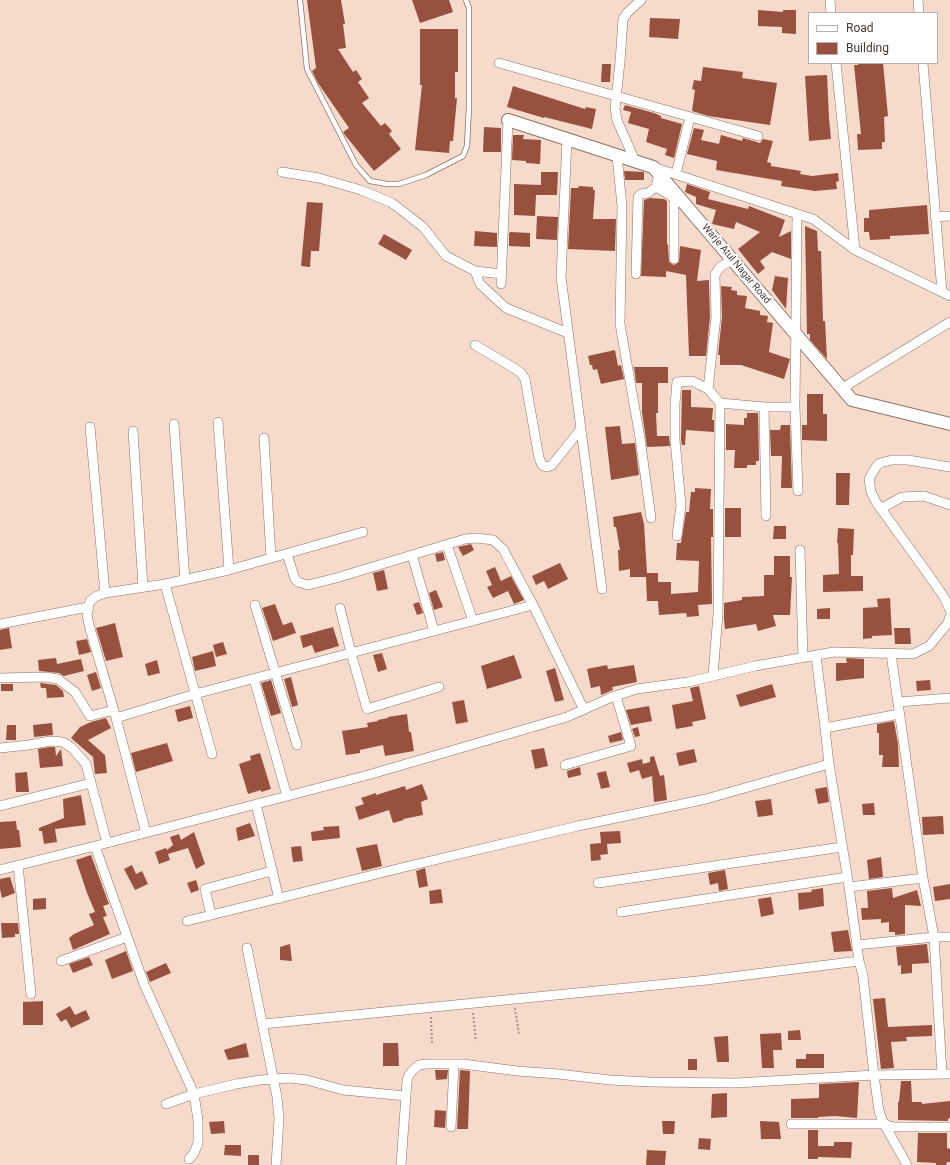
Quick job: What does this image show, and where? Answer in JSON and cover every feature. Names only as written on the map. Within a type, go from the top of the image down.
[{"type":"street","points":[[635,161],[617,120],[615,108],[623,19],[626,13],[641,0]]},
{"type":"street","points":[[830,0],[831,12]]},
{"type":"street","points":[[918,0],[919,12]]},
{"type":"street","points":[[498,63],[758,136]]},
{"type":"street","points":[[836,64],[854,250]]},
{"type":"street","points":[[923,64],[935,217],[946,294]]},
{"type":"street","points":[[676,174],[690,117]]},
{"type":"street","points":[[282,172],[318,178],[361,190],[392,203],[423,227],[446,256],[475,272],[502,279],[508,120],[635,161],[656,170],[676,174],[813,219],[854,250],[946,294]]},
{"type":"street","points":[[567,139],[561,277],[602,589]]},
{"type":"street","points":[[618,156],[622,206],[620,324],[640,438],[651,518]]},
{"type":"street","points":[[656,170],[656,188]]},
{"type":"street","name":"Warje Atul Nagar Road","points":[[656,170],[852,400],[950,424]]},
{"type":"street","points":[[656,188],[674,199],[674,259]]},
{"type":"street","points":[[636,274],[638,197],[641,194],[648,193],[656,188]]},
{"type":"street","points":[[797,214],[795,407],[798,491]]},
{"type":"street","points":[[935,217],[950,216]]},
{"type":"street","points":[[708,389],[716,317],[715,275],[720,267],[732,260]]},
{"type":"street","points":[[475,272],[480,284],[506,308],[568,333]]},
{"type":"street","points":[[843,390],[849,384],[950,322]]},
{"type":"street","points":[[475,345],[514,368],[521,373],[525,379],[539,458],[542,465],[547,467],[552,465],[580,430]]},
{"type":"street","points":[[677,536],[681,505],[675,440],[677,382],[692,381],[708,389],[720,403],[718,614],[713,676]]},
{"type":"street","points":[[720,403],[764,407],[795,407]]},
{"type":"street","points":[[764,407],[766,516]]},
{"type":"street","points":[[218,422],[229,570]]},
{"type":"street","points":[[174,424],[185,580]]},
{"type":"street","points":[[90,427],[106,593]]},
{"type":"street","points":[[133,431],[143,588]]},
{"type":"street","points":[[264,438],[271,558]]},
{"type":"street","points":[[950,466],[896,459],[880,463],[869,479],[871,492],[928,574],[950,610]]},
{"type":"street","points":[[882,508],[902,497],[924,496],[950,505]]},
{"type":"street","points":[[146,833],[115,714],[89,625],[87,614],[90,601],[106,593],[165,584],[229,570],[363,532]]},
{"type":"street","points":[[287,554],[295,579],[298,582],[308,585],[476,538],[488,539],[499,544],[533,605],[584,710]]},
{"type":"street","points":[[447,545],[473,621]]},
{"type":"street","points":[[800,550],[803,658]]},
{"type":"street","points":[[412,556],[434,631]]},
{"type":"street","points":[[165,584],[212,754]]},
{"type":"street","points":[[255,605],[297,745]]},
{"type":"street","points":[[0,678],[45,677],[58,679],[75,692],[90,716],[115,714],[254,679],[533,605]]},
{"type":"street","points":[[0,624],[88,607]]},
{"type":"street","points":[[340,608],[367,709],[440,687]]},
{"type":"street","points":[[0,870],[368,775],[567,718],[616,696],[637,689],[688,682],[754,666],[834,652],[913,654],[929,646],[948,623],[950,616]]},
{"type":"street","points":[[401,1165],[409,1075],[419,1065],[454,1064],[492,1067],[517,1072],[650,1082],[736,1083],[874,1075],[946,1074],[934,937],[923,878],[891,654]]},
{"type":"street","points":[[816,656],[826,728],[829,764],[849,887],[856,945],[863,976],[879,1111],[907,1165]]},
{"type":"street","points":[[254,679],[287,796]]},
{"type":"street","points":[[565,765],[631,746],[616,696]]},
{"type":"street","points":[[898,702],[950,698]]},
{"type":"street","points":[[826,728],[900,714]]},
{"type":"street","points":[[0,748],[28,746],[50,742],[63,742],[72,748],[86,764],[107,843]]},
{"type":"street","points":[[187,921],[578,826],[706,799],[829,764]]},
{"type":"street","points":[[0,806],[91,783]]},
{"type":"street","points":[[256,804],[279,899]]},
{"type":"street","points":[[95,846],[144,984],[194,1094],[198,1137],[196,1148],[189,1159]]},
{"type":"street","points":[[598,883],[842,847]]},
{"type":"street","points":[[18,865],[30,994]]},
{"type":"street","points":[[211,915],[205,890],[272,871]]},
{"type":"street","points":[[621,912],[847,877]]},
{"type":"street","points":[[849,887],[923,878]]},
{"type":"street","points":[[61,961],[127,937]]},
{"type":"street","points":[[856,945],[934,937],[950,937]]},
{"type":"street","points":[[247,948],[274,1079],[279,1119],[276,1165]]},
{"type":"street","points":[[262,1024],[707,980],[859,961]]},
{"type":"street","points":[[451,1127],[454,1064]]},
{"type":"street","points":[[166,1104],[194,1094],[236,1084],[288,1078],[307,1080],[343,1090],[406,1096]]},
{"type":"street","points":[[791,1124],[884,1123],[888,1126],[950,1126]]},
{"type":"lane","points":[[300,0],[307,69],[356,165],[370,181],[387,184],[399,184],[426,175],[463,156],[466,146],[469,106],[469,8],[466,0]]},
{"type":"path","points":[[513,999],[518,1034]]},
{"type":"path","points":[[472,1003],[476,1041]]},
{"type":"path","points":[[430,1008],[432,1043]]},
{"type":"building","points":[[307,0],[341,0],[345,24],[343,24],[346,48],[338,49],[353,72],[356,70],[362,79],[358,82],[369,98],[362,103],[381,126],[385,123],[392,131],[389,134],[401,149],[374,171],[343,132],[349,128],[318,83],[312,71],[316,68]]},
{"type":"building","points":[[412,0],[449,0],[453,12],[420,23]]},
{"type":"building","points":[[758,10],[783,12],[783,10],[796,10],[796,34],[782,33],[782,27],[758,26]]},
{"type":"building","points":[[650,18],[680,19],[678,39],[649,37]]},
{"type":"building","points":[[420,29],[458,29],[458,72],[455,72],[455,98],[457,98],[453,141],[450,141],[449,153],[415,150],[422,85],[420,85]]},
{"type":"building","points":[[602,64],[611,64],[610,82],[601,82]]},
{"type":"building","points":[[883,64],[888,116],[884,117],[885,142],[882,142],[882,149],[858,150],[857,134],[861,134],[854,65]]},
{"type":"building","points":[[703,67],[743,72],[742,78],[777,83],[770,125],[708,116],[692,111],[695,90],[692,89],[694,80],[701,81]]},
{"type":"building","points":[[827,75],[831,139],[809,141],[805,76]]},
{"type":"building","points":[[513,86],[585,109],[586,107],[596,109],[592,129],[544,118],[507,107]]},
{"type":"building","points":[[625,105],[654,113],[661,116],[661,118],[682,124],[674,158],[665,155],[667,149],[646,142],[649,129],[628,123],[631,112],[623,110]]},
{"type":"building","points":[[484,127],[501,128],[501,152],[483,152]]},
{"type":"building","points":[[694,128],[704,130],[701,140],[719,144],[721,135],[742,141],[743,138],[760,143],[763,139],[773,141],[767,162],[771,163],[771,166],[801,171],[800,174],[812,176],[838,173],[839,181],[836,182],[837,189],[815,191],[781,186],[782,181],[716,170],[717,161],[687,154]]},
{"type":"building","points":[[513,135],[524,135],[523,139],[541,140],[540,164],[512,160]]},
{"type":"building","points":[[624,171],[644,172],[644,180],[625,180]]},
{"type":"building","points":[[541,172],[558,172],[557,195],[536,195],[535,216],[514,215],[514,184],[541,185]]},
{"type":"building","points":[[687,184],[710,192],[708,199],[748,209],[749,206],[785,220],[779,237],[791,231],[791,259],[772,252],[760,261],[765,268],[758,274],[738,249],[760,232],[736,222],[734,229],[712,224],[716,210],[696,204],[696,197],[685,192]]},
{"type":"building","points":[[579,186],[593,187],[593,190],[595,190],[593,219],[616,219],[615,251],[568,249],[571,188],[578,188]]},
{"type":"building","points":[[650,198],[664,199],[667,201],[667,244],[669,262],[674,265],[679,262],[680,246],[701,250],[697,281],[709,280],[710,317],[706,356],[689,356],[686,275],[666,271],[666,277],[641,276],[644,200]]},
{"type":"building","points":[[307,202],[323,203],[319,251],[311,251],[310,267],[301,266]]},
{"type":"building","points":[[927,205],[929,234],[890,236],[890,239],[870,240],[869,232],[864,232],[864,218],[869,218],[869,210]]},
{"type":"building","points":[[537,216],[558,217],[557,240],[536,239]]},
{"type":"building","points":[[805,226],[817,231],[818,251],[821,251],[823,321],[825,321],[827,359],[810,340],[810,334],[807,334]]},
{"type":"building","points":[[475,231],[497,233],[497,247],[474,246]]},
{"type":"building","points":[[509,233],[530,233],[530,247],[509,246]]},
{"type":"building","points":[[384,234],[412,250],[406,260],[378,244]]},
{"type":"building","points":[[775,276],[788,278],[786,309],[772,290]]},
{"type":"building","points":[[721,286],[732,287],[731,290],[737,291],[737,295],[747,296],[745,308],[760,311],[760,315],[768,316],[767,322],[773,323],[769,352],[790,359],[784,379],[741,365],[720,365],[720,355],[718,355],[722,317]]},
{"type":"building","points":[[615,350],[618,366],[621,365],[624,379],[601,384],[597,369],[593,370],[588,356]]},
{"type":"building","points":[[634,367],[668,367],[668,383],[658,383],[658,413],[656,413],[657,436],[669,436],[670,446],[647,447],[642,412],[642,383],[636,383]]},
{"type":"building","points":[[682,390],[691,390],[691,407],[713,408],[712,420],[714,420],[714,432],[686,430],[685,445],[682,445],[681,440]]},
{"type":"building","points":[[807,394],[823,394],[823,414],[827,414],[827,441],[802,440],[802,425],[807,425]]},
{"type":"building","points":[[747,413],[758,413],[759,461],[756,461],[756,465],[747,465],[747,468],[734,468],[735,450],[726,450],[726,424],[744,425],[744,418],[747,418]]},
{"type":"building","points":[[781,425],[790,425],[792,488],[781,488],[782,456],[771,456],[770,430],[780,430]]},
{"type":"building","points":[[620,426],[622,444],[635,443],[639,475],[611,480],[605,427]]},
{"type":"building","points":[[836,473],[850,473],[849,505],[836,505]]},
{"type":"building","points":[[695,488],[711,489],[710,509],[713,509],[713,537],[711,537],[712,604],[698,605],[699,616],[687,617],[686,613],[659,615],[658,601],[647,601],[646,577],[630,577],[630,569],[619,571],[618,550],[620,550],[613,517],[641,512],[644,524],[647,573],[658,573],[658,582],[671,582],[671,594],[698,592],[699,561],[676,560],[677,543],[681,543],[686,512],[689,512],[691,492],[695,492]]},
{"type":"building","points":[[725,508],[741,508],[741,537],[725,537]]},
{"type":"building","points":[[774,526],[786,526],[786,539],[773,539]]},
{"type":"building","points":[[838,528],[854,529],[853,555],[851,555],[851,576],[863,576],[863,591],[823,592],[823,575],[839,574],[837,543]]},
{"type":"building","points":[[471,544],[474,550],[463,556],[458,547]]},
{"type":"building","points":[[443,552],[445,560],[437,562],[435,554]]},
{"type":"building","points":[[774,556],[790,556],[790,577],[792,577],[790,615],[773,615],[776,626],[758,631],[756,624],[725,629],[724,603],[742,600],[742,597],[764,596],[764,575],[774,575]]},
{"type":"building","points":[[560,563],[568,579],[548,589],[544,581],[536,585],[532,576]]},
{"type":"building","points":[[495,567],[501,581],[511,576],[524,600],[514,604],[508,591],[493,598],[487,587],[492,585],[486,571]]},
{"type":"building","points":[[384,570],[388,589],[377,591],[373,573]]},
{"type":"building","points":[[436,590],[443,607],[434,610],[429,593]]},
{"type":"building","points":[[890,598],[892,635],[872,636],[872,638],[863,639],[863,608],[878,607],[877,599]]},
{"type":"building","points":[[419,602],[423,613],[417,615],[413,604]]},
{"type":"building","points":[[275,604],[283,625],[292,622],[296,633],[273,641],[262,608]]},
{"type":"building","points":[[830,608],[830,619],[817,619],[817,609]]},
{"type":"building","points":[[115,623],[123,657],[106,661],[96,628]]},
{"type":"building","points":[[333,627],[339,646],[315,653],[312,645],[303,648],[300,636]]},
{"type":"building","points":[[9,628],[12,648],[0,650],[0,630]]},
{"type":"building","points":[[894,628],[910,628],[911,644],[895,644]]},
{"type":"building","points":[[87,639],[91,652],[79,655],[76,641]]},
{"type":"building","points":[[223,642],[227,654],[216,657],[213,645]]},
{"type":"building","points":[[213,651],[216,666],[195,671],[192,657]]},
{"type":"building","points":[[382,653],[387,669],[378,672],[373,655]]},
{"type":"building","points":[[514,655],[522,678],[487,689],[481,666]]},
{"type":"building","points":[[56,658],[57,664],[81,659],[84,671],[64,676],[59,673],[39,671],[38,660]]},
{"type":"building","points":[[846,658],[864,659],[864,678],[836,681],[836,663],[847,663]]},
{"type":"building","points":[[157,660],[160,673],[148,676],[145,664]]},
{"type":"building","points":[[607,665],[608,669],[634,665],[637,682],[612,687],[613,690],[601,695],[600,686],[591,688],[587,669]]},
{"type":"building","points":[[555,668],[564,700],[555,702],[546,671]]},
{"type":"building","points":[[96,672],[101,688],[92,691],[87,675]]},
{"type":"building","points":[[291,677],[298,705],[292,707],[284,679]]},
{"type":"building","points":[[271,680],[281,713],[271,716],[261,683]]},
{"type":"building","points":[[930,680],[931,690],[917,691],[916,681]]},
{"type":"building","points":[[40,683],[56,685],[63,691],[64,697],[47,698],[46,688],[41,688]]},
{"type":"building","points":[[1,684],[13,684],[13,691],[1,691]]},
{"type":"building","points":[[772,684],[776,697],[740,707],[736,695]]},
{"type":"building","points":[[699,686],[706,719],[692,722],[693,726],[676,729],[672,705],[693,701],[690,688]]},
{"type":"building","points":[[464,700],[468,722],[456,724],[452,702]]},
{"type":"building","points":[[190,706],[193,718],[178,722],[175,710]]},
{"type":"building","points":[[649,706],[652,721],[631,725],[626,710]]},
{"type":"building","points":[[407,714],[409,732],[411,732],[414,751],[385,756],[383,745],[360,750],[360,753],[346,755],[342,731],[368,727],[367,723],[388,717]]},
{"type":"building","points":[[106,718],[111,728],[88,740],[105,755],[107,773],[95,774],[93,757],[71,738],[80,727]]},
{"type":"building","points":[[894,721],[898,744],[899,767],[882,767],[883,755],[879,755],[879,733],[877,733],[877,724]]},
{"type":"building","points":[[52,723],[53,735],[34,737],[33,725]]},
{"type":"building","points":[[7,725],[16,725],[16,740],[6,740]]},
{"type":"building","points":[[638,727],[640,736],[635,737],[632,729]]},
{"type":"building","points":[[621,732],[623,740],[610,743],[608,736]]},
{"type":"building","points":[[167,743],[173,761],[136,772],[131,753]]},
{"type":"building","points":[[55,747],[56,756],[61,749],[63,766],[40,768],[38,749]]},
{"type":"building","points":[[544,748],[548,766],[535,769],[531,750]]},
{"type":"building","points":[[694,749],[697,762],[679,766],[676,753]]},
{"type":"building","points":[[260,753],[271,789],[248,794],[239,764],[251,760],[250,756]]},
{"type":"building","points":[[654,756],[660,776],[664,775],[667,800],[654,802],[652,776],[642,779],[639,770],[630,773],[627,763],[642,759],[643,764],[650,762],[650,757]]},
{"type":"building","points":[[580,767],[581,775],[568,778],[567,771]]},
{"type":"building","points":[[606,771],[610,787],[601,789],[597,773]]},
{"type":"building","points":[[27,772],[29,792],[16,792],[15,773]]},
{"type":"building","points":[[422,784],[428,799],[421,802],[423,815],[403,819],[404,820],[393,823],[389,810],[359,820],[355,807],[364,804],[361,798],[405,786],[406,790]]},
{"type":"building","points":[[827,787],[829,802],[818,804],[815,789]]},
{"type":"building","points":[[81,795],[86,825],[55,829],[57,842],[44,844],[42,831],[39,831],[39,828],[64,818],[63,799]]},
{"type":"building","points":[[771,799],[773,815],[758,817],[755,801]]},
{"type":"building","points":[[874,803],[875,815],[863,815],[862,804]]},
{"type":"building","points":[[943,816],[944,834],[923,835],[922,817]]},
{"type":"building","points":[[16,821],[17,830],[19,830],[21,847],[0,849],[0,822]]},
{"type":"building","points":[[250,823],[255,836],[238,841],[236,828]]},
{"type":"building","points":[[339,826],[340,838],[312,841],[311,832],[324,830],[323,827]]},
{"type":"building","points":[[620,831],[621,843],[607,844],[608,854],[600,855],[601,860],[591,861],[590,844],[601,843],[600,832]]},
{"type":"building","points":[[194,832],[205,864],[196,869],[188,848],[168,854],[170,860],[159,864],[155,852],[166,848],[167,850],[173,845],[170,837],[179,834],[181,840]]},
{"type":"building","points":[[377,844],[382,866],[362,871],[356,848]]},
{"type":"building","points":[[301,846],[303,861],[293,862],[291,847]]},
{"type":"building","points":[[91,855],[109,904],[103,906],[107,916],[103,917],[110,934],[73,950],[69,938],[74,934],[94,925],[89,914],[95,912],[76,860]]},
{"type":"building","points":[[881,857],[883,877],[869,879],[867,860]]},
{"type":"building","points":[[132,865],[136,874],[142,871],[148,884],[135,890],[124,869]]},
{"type":"building","points":[[425,868],[428,886],[419,888],[416,871]]},
{"type":"building","points":[[725,870],[728,889],[719,891],[718,883],[710,885],[708,873]]},
{"type":"building","points":[[10,877],[15,893],[2,898],[0,879]]},
{"type":"building","points":[[196,880],[199,890],[191,893],[187,883]]},
{"type":"building","points":[[950,884],[950,899],[935,901],[933,887]]},
{"type":"building","points":[[823,888],[824,906],[799,910],[798,893],[812,892],[811,890]]},
{"type":"building","points":[[892,888],[893,898],[917,890],[921,906],[905,905],[905,934],[895,935],[895,932],[889,932],[889,922],[881,923],[881,919],[862,920],[861,908],[868,908],[867,891]]},
{"type":"building","points":[[441,889],[443,903],[430,904],[429,891]]},
{"type":"building","points":[[771,897],[774,914],[761,917],[758,899]]},
{"type":"building","points":[[46,898],[46,909],[33,910],[33,899]]},
{"type":"building","points":[[1,923],[18,923],[19,934],[15,934],[15,937],[2,938]]},
{"type":"building","points":[[848,930],[852,951],[834,952],[831,932]]},
{"type":"building","points":[[290,944],[292,961],[280,960],[280,947]]},
{"type":"building","points":[[927,944],[929,963],[912,964],[912,973],[901,974],[901,965],[898,966],[896,947]]},
{"type":"building","points":[[126,951],[133,971],[112,979],[105,960]]},
{"type":"building","points":[[89,957],[93,965],[73,973],[69,964]]},
{"type":"building","points":[[166,963],[171,973],[150,982],[146,972]]},
{"type":"building","points":[[885,998],[888,1027],[932,1025],[932,1036],[906,1037],[907,1041],[891,1042],[894,1068],[881,1069],[873,999]]},
{"type":"building","points":[[43,1001],[43,1025],[23,1025],[23,1002]]},
{"type":"building","points":[[70,1006],[75,1015],[86,1010],[90,1019],[71,1028],[66,1019],[61,1022],[56,1014]]},
{"type":"building","points":[[800,1030],[801,1040],[788,1040],[788,1031]]},
{"type":"building","points":[[781,1033],[782,1050],[773,1050],[774,1068],[762,1068],[760,1034]]},
{"type":"building","points":[[728,1036],[729,1062],[717,1062],[714,1037]]},
{"type":"building","points":[[246,1043],[249,1057],[228,1060],[224,1050]]},
{"type":"building","points":[[383,1043],[398,1043],[399,1066],[383,1066]]},
{"type":"building","points":[[806,1054],[824,1054],[824,1068],[796,1068],[796,1059],[806,1059]]},
{"type":"building","points":[[688,1059],[697,1059],[697,1070],[688,1070]]},
{"type":"building","points":[[435,1070],[448,1070],[447,1079],[436,1080]]},
{"type":"building","points":[[460,1070],[470,1071],[468,1129],[457,1129]]},
{"type":"building","points":[[901,1081],[911,1081],[912,1102],[922,1102],[922,1104],[950,1101],[950,1118],[948,1121],[898,1120],[898,1102]]},
{"type":"building","points":[[859,1082],[857,1118],[835,1116],[818,1118],[791,1118],[791,1099],[819,1098],[819,1084]]},
{"type":"building","points":[[727,1093],[727,1117],[711,1118],[712,1094]]},
{"type":"building","points":[[435,1110],[446,1111],[445,1128],[434,1127]]},
{"type":"building","points":[[224,1121],[225,1133],[211,1134],[209,1122]]},
{"type":"building","points":[[662,1121],[675,1121],[674,1134],[663,1134]]},
{"type":"building","points":[[760,1121],[779,1122],[781,1139],[761,1139]]},
{"type":"building","points":[[808,1130],[818,1130],[818,1146],[834,1146],[834,1142],[852,1142],[851,1158],[818,1157],[818,1159],[808,1159]]},
{"type":"building","points":[[918,1133],[947,1133],[947,1148],[950,1149],[950,1162],[947,1162],[946,1165],[936,1165],[936,1163],[917,1162]]},
{"type":"building","points":[[699,1138],[711,1139],[710,1150],[698,1149]]},
{"type":"building","points":[[225,1145],[241,1145],[241,1156],[224,1155]]},
{"type":"building","points":[[647,1150],[666,1151],[665,1165],[646,1165]]},
{"type":"building","points":[[248,1155],[259,1155],[259,1165],[248,1165]]}]
